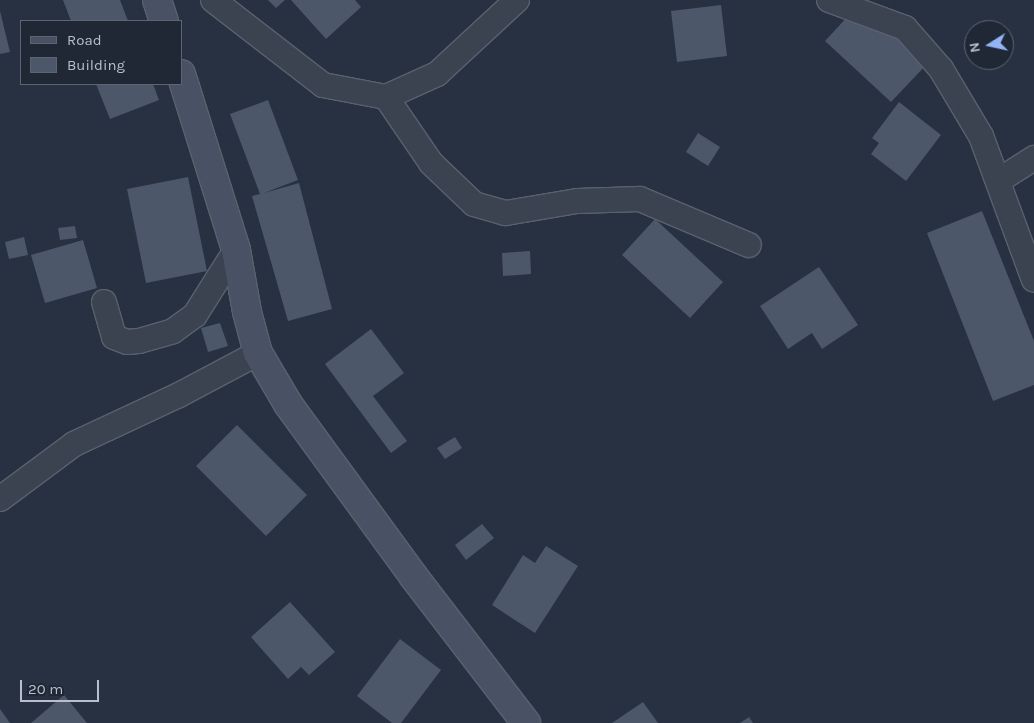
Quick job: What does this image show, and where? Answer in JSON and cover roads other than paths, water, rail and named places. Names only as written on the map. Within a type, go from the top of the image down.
[{"type":"main road","points":[[157,0],[164,20]]},
{"type":"main road","points":[[182,77],[236,250],[247,312],[258,352],[288,404],[414,577],[526,723]]},
{"type":"street","points":[[213,0],[323,84],[386,96],[437,74],[517,0]]},
{"type":"street","points":[[829,0],[905,28],[941,70],[981,136],[1034,280]]},
{"type":"street","points":[[386,96],[431,162],[474,204],[506,213],[577,201],[640,199],[749,245]]},
{"type":"street","points":[[998,181],[1034,158]]},
{"type":"street","points":[[104,302],[114,337],[127,342],[139,341],[173,331],[195,315],[236,250]]},
{"type":"street","points":[[0,499],[74,444],[178,395],[258,352]]}]
